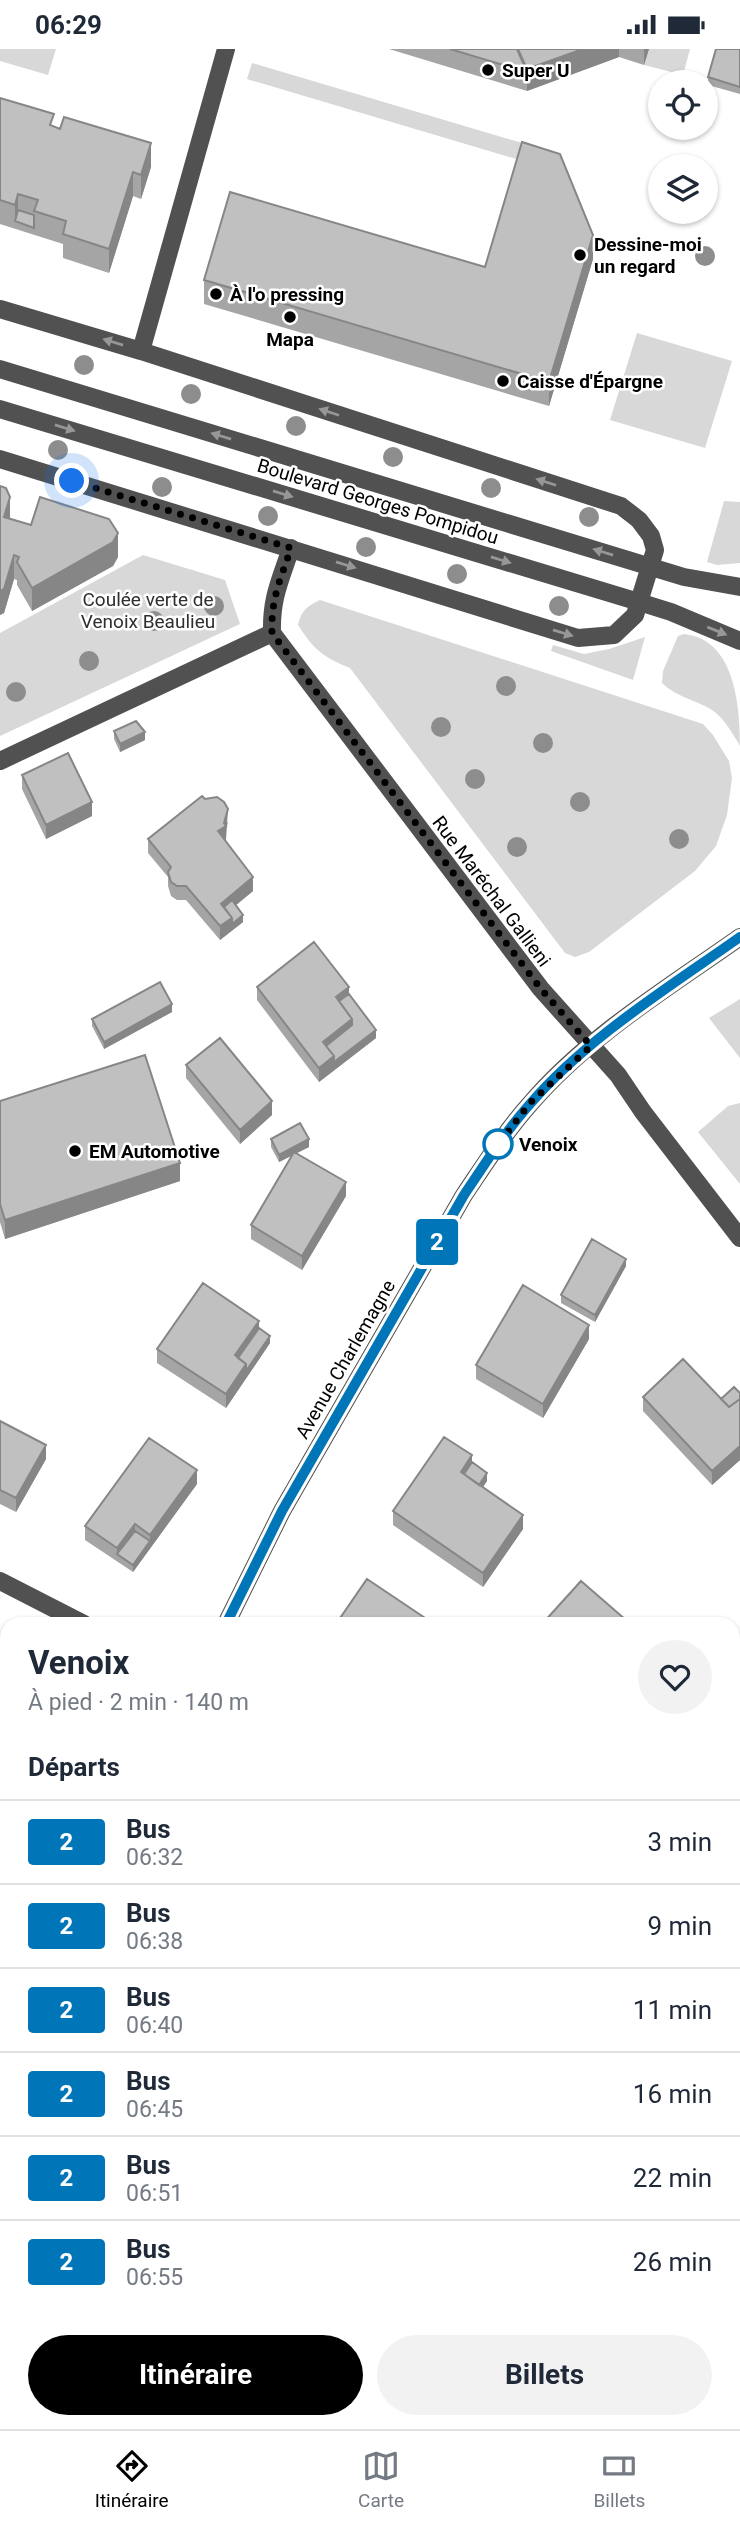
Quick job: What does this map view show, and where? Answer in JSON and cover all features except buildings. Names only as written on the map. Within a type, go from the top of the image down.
[{"type":"street","points":[[141,351],[226,49]]},
{"type":"street","points":[[0,309],[141,351],[621,506],[639,520],[651,536],[655,549],[635,615],[614,635],[578,638],[0,459]]},
{"type":"street","name":"Boulevard Georges Pompidou","points":[[0,369],[650,567],[684,577],[740,587]]},
{"type":"street","name":"Boulevard Georges Pompidou","points":[[0,409],[671,612],[740,641]]},
{"type":"street","points":[[0,761],[272,633],[271,610],[291,548]]},
{"type":"street","name":"Rue Maréchal Gallieni","points":[[272,633],[541,989],[618,1075],[643,1112],[740,1238]]},
{"type":"street","name":"Avenue Charlemagne","points":[[229,1617],[282,1511],[464,1195],[494,1150],[530,1103],[622,1019],[740,937]]},
{"type":"street","points":[[0,1581],[70,1617]]},
{"type":"green space","points":[[0,49],[56,49],[48,75],[0,61]]},
{"type":"green space","points":[[649,49],[690,49],[684,70],[664,70],[644,65]]},
{"type":"green space","points":[[252,63],[549,151],[560,172],[247,79]]},
{"type":"green space","points":[[637,333],[732,361],[705,448],[610,420]]},
{"type":"green space","points":[[724,501],[740,502],[740,563],[717,565],[707,562]]},
{"type":"green space","name":"Coulée verte de Venoix Beaulieu","points":[[143,555],[225,580],[240,624],[0,736],[0,633]]},
{"type":"green space","points":[[320,600],[703,724],[729,761],[732,778],[727,815],[716,846],[695,871],[589,952],[575,957],[565,953],[350,668],[320,652],[304,634],[298,625],[301,616],[308,607]]},
{"type":"green space","points":[[684,634],[701,639],[714,648],[724,661],[736,694],[740,746],[716,713],[673,692],[662,683],[663,671],[678,636]]},
{"type":"green space","points":[[645,637],[633,680],[551,651],[553,645],[584,654]]},
{"type":"green space","points":[[740,999],[740,1058],[709,1018]]},
{"type":"green space","points":[[740,1103],[740,1184],[698,1132],[728,1106]]},
{"type":"bus line","name":"2","points":[[229,1617],[282,1511],[464,1195],[494,1150],[530,1103],[622,1019],[740,937]]},
{"type":"place","name":"Super U","points":[[488,70]]},
{"type":"place","name":"Dessine-moi un regard","points":[[580,255]]},
{"type":"place","name":"À l'o pressing","points":[[216,294]]},
{"type":"place","name":"Mapa","points":[[290,317]]},
{"type":"place","name":"Caisse d'Épargne","points":[[503,381]]},
{"type":"place","name":"Venoix","points":[[498,1144]]},
{"type":"place","name":"EM Automotive","points":[[75,1151]]},
{"type":"route","points":[[72,481],[291,548],[271,610],[272,633],[541,989],[591,1046],[530,1103],[494,1150],[498,1144]]}]
